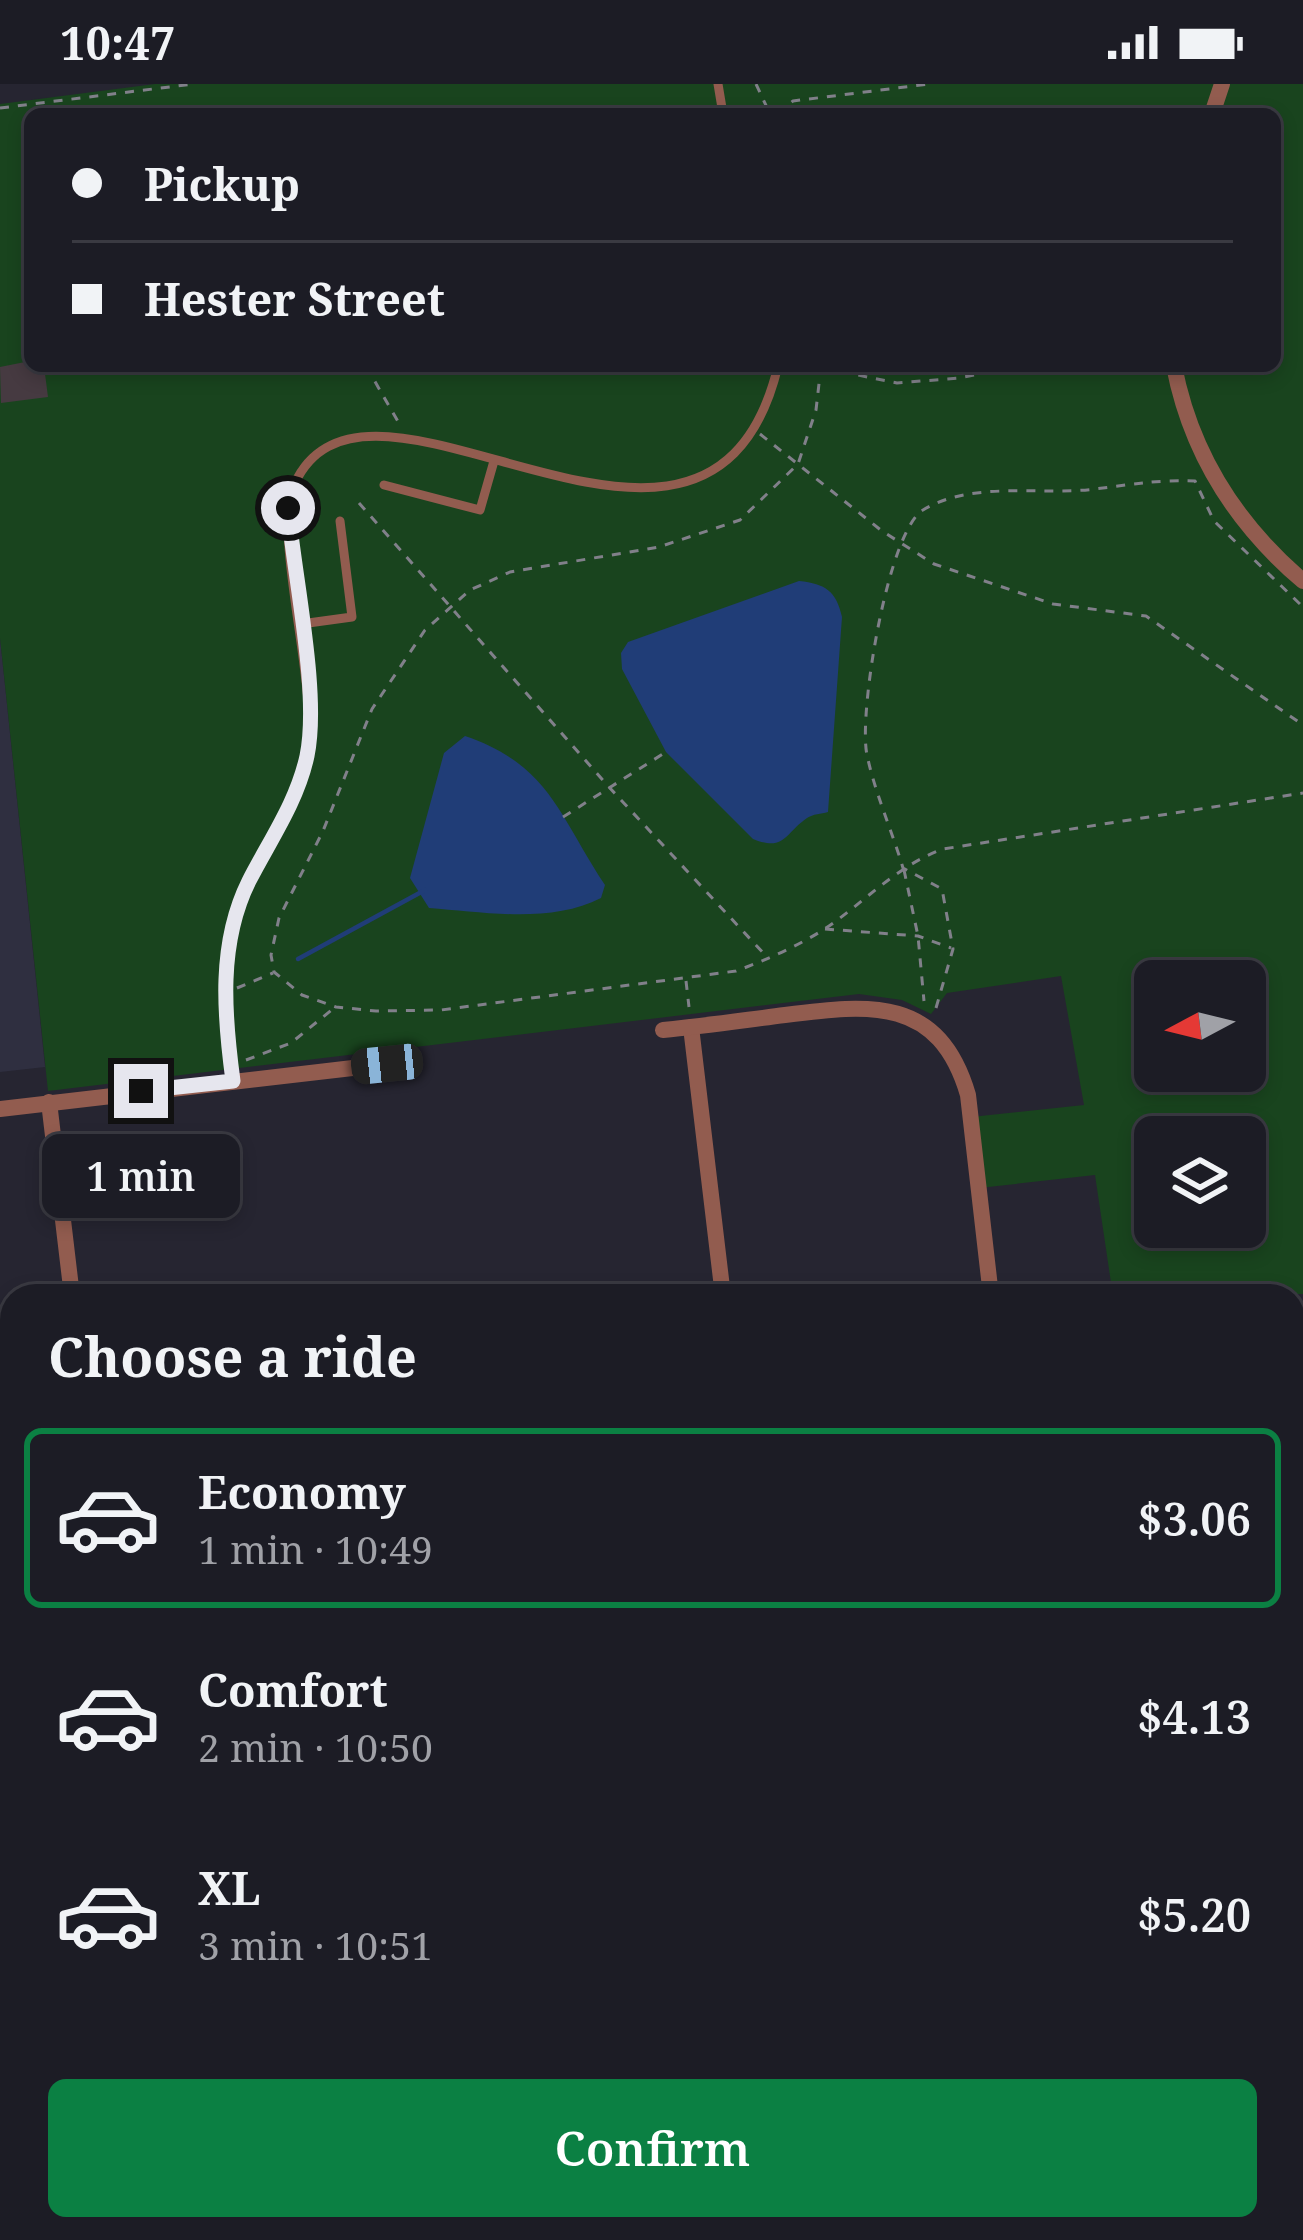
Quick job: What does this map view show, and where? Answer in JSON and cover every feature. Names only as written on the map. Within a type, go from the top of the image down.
[{"type":"street","points":[[1176,372],[1194,435],[1214,478],[1240,519],[1303,581]]},
{"type":"street","points":[[663,1030],[875,1007],[899,1013],[936,1036],[961,1071],[968,1095],[990,1284]]},
{"type":"street","points":[[691,1027],[722,1284]]},
{"type":"street","points":[[0,1108],[232,1072],[387,1064]]},
{"type":"street","points":[[49,1102],[71,1284]]},
{"type":"lane","points":[[232,1072],[226,992],[236,911],[298,788],[308,754],[310,718],[288,508],[302,470],[316,454],[349,437],[369,433],[406,437],[605,487],[657,488],[684,482],[730,454],[752,430],[769,399],[776,372]]},
{"type":"lane","points":[[384,485],[480,510],[494,460]]},
{"type":"lane","points":[[301,624],[352,617],[340,521]]},
{"type":"path","points":[[0,109],[193,84]]},
{"type":"path","points":[[785,108],[793,101],[929,84]]},
{"type":"path","points":[[369,372],[406,437]]},
{"type":"path","points":[[820,372],[816,410],[798,464],[740,520],[659,547],[510,572],[470,590],[407,651],[372,709],[323,831],[279,918],[272,936],[274,972],[302,995],[336,1007],[441,1010],[686,980],[770,959],[824,929],[903,868],[943,849],[1303,793]]},
{"type":"path","points":[[845,372],[897,383],[990,372]]},
{"type":"path","points":[[762,436],[934,564],[1053,604],[1146,616],[1303,725]]},
{"type":"path","points":[[924,1001],[918,937],[903,868],[865,751],[870,680],[898,541],[920,511],[952,499],[1028,489],[1093,490],[1142,479],[1196,482]]},
{"type":"path","points":[[359,503],[608,786],[770,959]]},
{"type":"path","points":[[563,817],[666,752]]},
{"type":"path","points":[[903,868],[942,889],[953,949],[936,1007]]},
{"type":"path","points":[[824,929],[918,937],[953,949]]},
{"type":"path","points":[[226,992],[274,972]]},
{"type":"path","points":[[686,980],[691,1027]]},
{"type":"path","points":[[232,1072],[291,1043],[336,1007]]},
{"type":"shaded area","points":[[0,638],[45,1067],[0,1072]]},
{"type":"green space","points":[[155,84],[1303,84],[1303,1284],[1111,1284],[1095,1175],[979,1188],[971,1117],[1084,1105],[1061,976],[947,993],[931,1014],[902,1000],[859,994],[48,1091],[0,638],[0,104]]},
{"type":"water","points":[[799,581],[828,590],[842,617],[828,812],[807,818],[784,839],[772,843],[753,839],[666,752],[622,669],[621,653],[628,642]]},
{"type":"water","points":[[465,736],[494,748],[535,778],[605,885],[601,898],[539,914],[429,908],[410,878],[444,753]]},
{"type":"building","points":[[24,362],[24,372],[45,372],[48,397],[1,403],[0,367]]},
{"type":"waterway","points":[[298,959],[425,890]]},
{"type":"route","points":[[141,1091],[233,1081],[226,992],[230,936],[236,911],[298,788],[308,754],[310,718],[288,508]]}]
